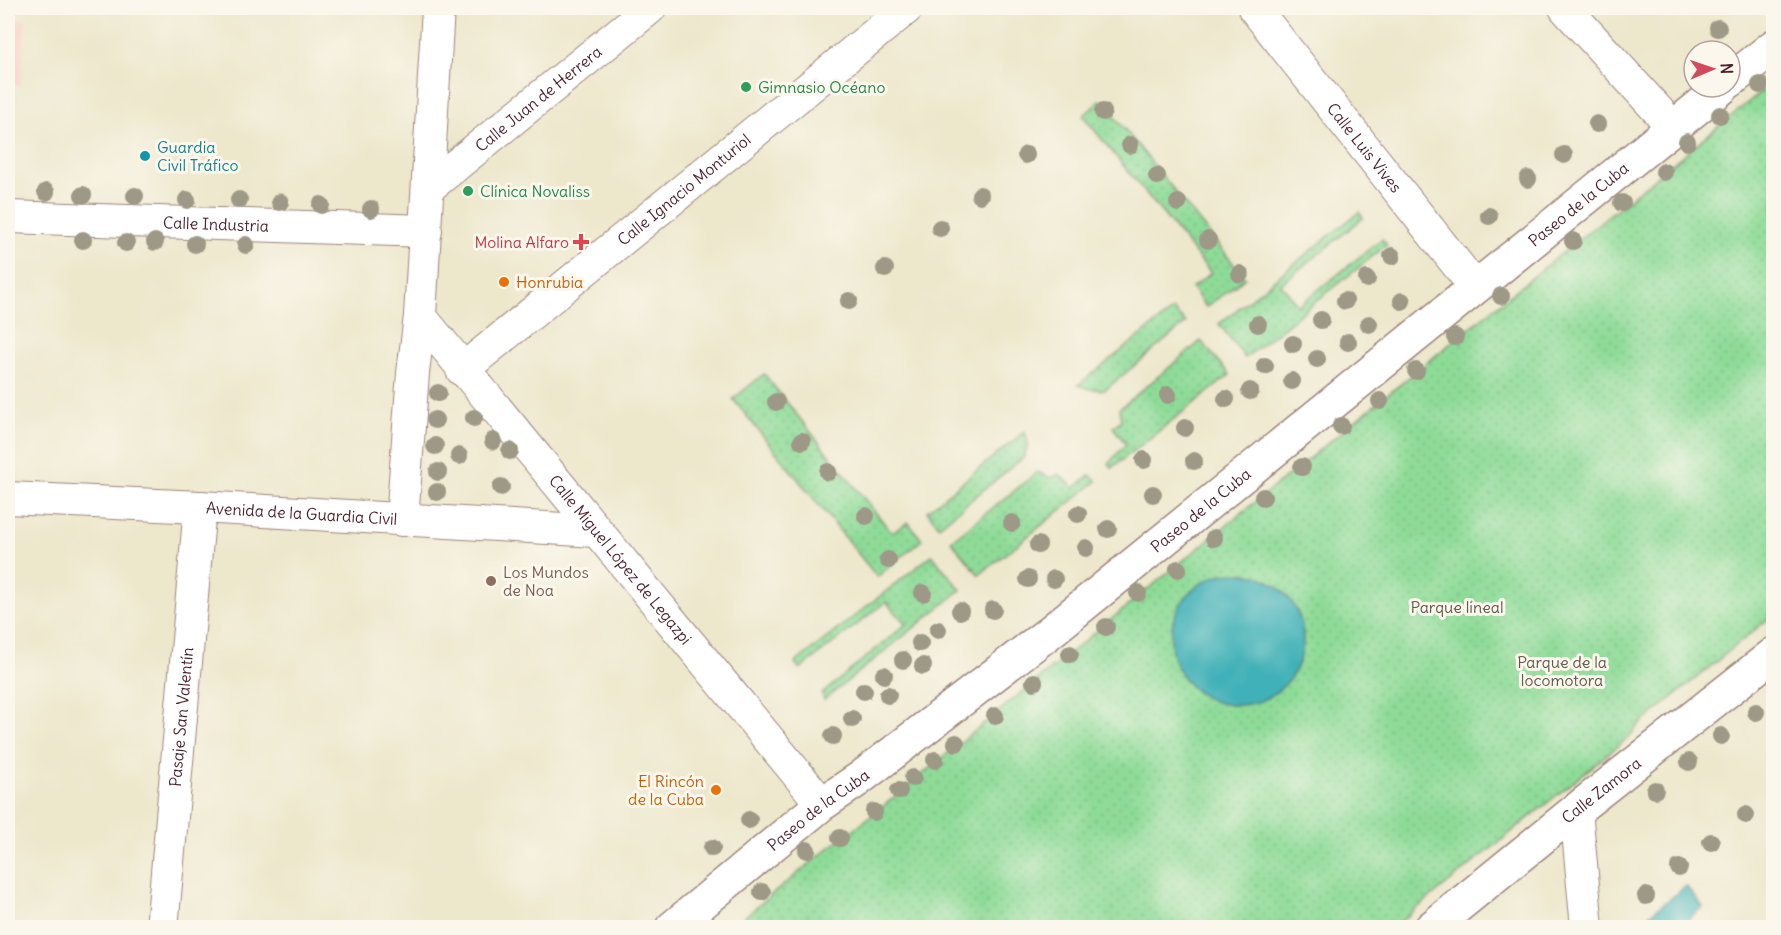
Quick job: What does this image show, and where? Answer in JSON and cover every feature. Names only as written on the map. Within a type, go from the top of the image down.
[{"type":"main road","points":[[1742,71],[1773,46]]},
{"type":"main road","name":"Paseo de la Cuba","points":[[672,927],[822,804],[859,779],[1050,632],[1708,99]]},
{"type":"main road","name":"Calle Zamora","points":[[1431,927],[1773,654]]},
{"type":"street","points":[[402,520],[426,231],[438,8]]},
{"type":"street","name":"Calle Juan de Herrera","points":[[428,188],[650,8]]},
{"type":"street","name":"Calle Ignacio Monturiol","points":[[462,370],[907,8]]},
{"type":"street","name":"Calle Luis Vives","points":[[1254,8],[1475,287]]},
{"type":"street","points":[[1565,8],[1673,127]]},
{"type":"street","name":"Calle Industria","points":[[8,217],[426,231]]},
{"type":"street","name":"Calle Miguel López de Legazpi","points":[[420,316],[462,370],[822,804]]},
{"type":"street","name":"Avenida de la Guardia Civil","points":[[8,498],[596,531]]},
{"type":"street","name":"Pasaje San Valentín","points":[[162,927],[200,507]]},
{"type":"street","points":[[1576,810],[1587,927]]},
{"type":"shaded area","points":[[8,19],[25,20],[20,86],[8,86]]},
{"type":"green space","name":"Parque lineal","points":[[1773,82],[1773,615],[1638,726],[1629,737],[1394,927],[731,928],[871,816]]},
{"type":"green space","points":[[1101,100],[1245,278],[1206,307],[1192,288],[1211,273],[1083,116]]},
{"type":"green space","points":[[1359,212],[1363,218],[1281,284],[1298,306],[1382,239],[1387,245],[1245,358],[1219,324]]},
{"type":"green space","points":[[1173,310],[1186,323],[1105,390],[1078,385]]},
{"type":"green space","points":[[1201,341],[1230,375],[1112,468],[1109,463],[1126,444],[1113,427],[1121,420],[1119,409]]},
{"type":"green space","points":[[764,374],[892,533],[908,522],[922,540],[877,577],[733,399]]},
{"type":"green space","points":[[1025,431],[1028,444],[1024,457],[939,526],[927,511]]},
{"type":"green space","points":[[1038,472],[1050,478],[1059,474],[1074,488],[1090,475],[1097,481],[979,575],[951,541]]},
{"type":"green space","points":[[932,555],[961,590],[824,700],[822,694],[906,624],[886,602],[800,669],[795,663]]},
{"type":"water","points":[[1237,573],[1262,578],[1284,592],[1298,614],[1303,639],[1298,664],[1284,686],[1262,700],[1237,705],[1212,700],[1190,686],[1176,664],[1171,639],[1176,614],[1190,592],[1212,578]]},
{"type":"water","points":[[1686,886],[1703,907],[1678,927],[1642,927],[1639,923]]},
{"type":"place","name":"Gimnasio Océano","points":[[746,87]]},
{"type":"place","name":"Guardia Civil Tráfico","points":[[145,156]]},
{"type":"place","name":"Clínica Novaliss","points":[[468,191]]},
{"type":"place","name":"Molina Alfaro","points":[[581,242]]},
{"type":"place","name":"Honrubia","points":[[504,282]]},
{"type":"place","name":"Los Mundos de Noa","points":[[491,581]]},
{"type":"place","name":"El Rincón de la Cuba","points":[[716,790]]},
{"type":"park label","name":"Parque de la locomotora","points":[[1562,671]]}]
